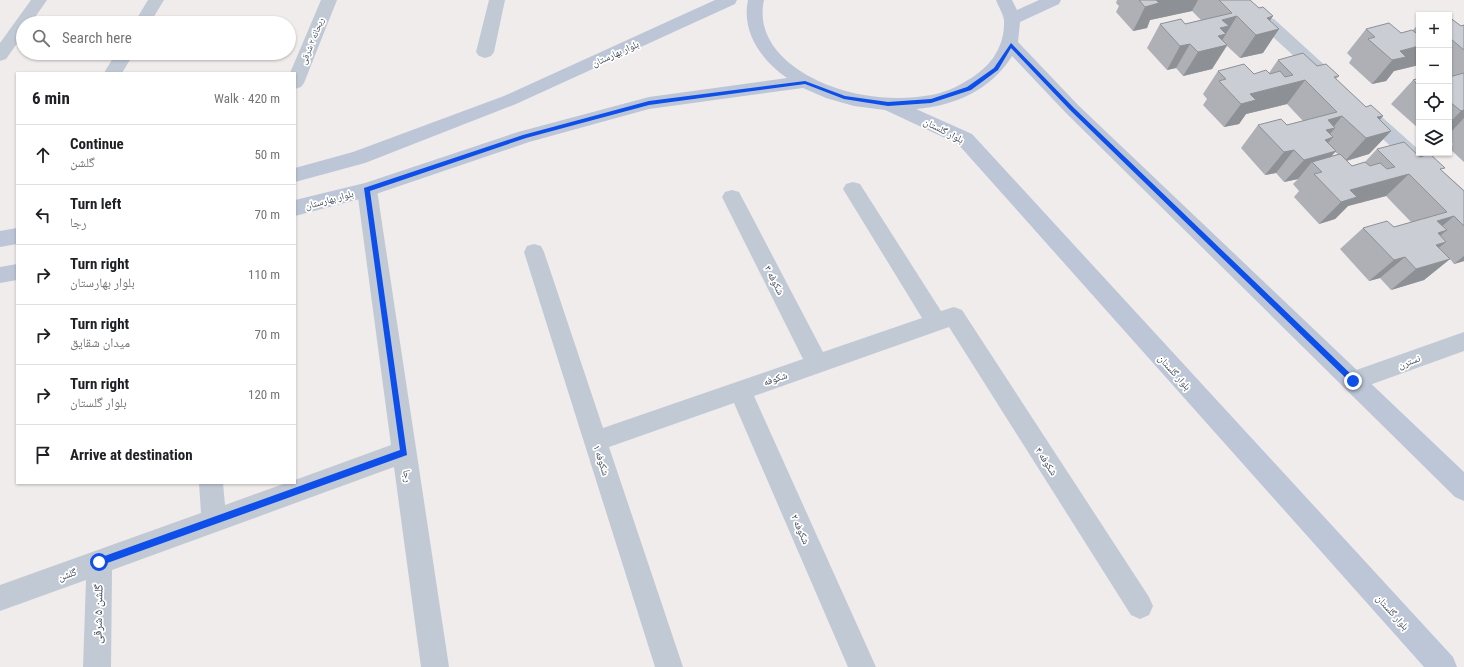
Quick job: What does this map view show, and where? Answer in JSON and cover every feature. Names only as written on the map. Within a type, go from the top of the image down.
[{"type":"main road","name":"بلوار بهارستان","points":[[296,174],[358,158],[510,100],[729,0]]},
{"type":"main road","points":[[756,0],[753,10],[758,36],[775,61],[805,82],[844,98],[888,104],[931,101],[969,89],[996,69],[1011,45],[1012,19],[1004,0]]},
{"type":"main road","points":[[1012,19],[1054,0]]},
{"type":"main road","points":[[1011,45],[1072,109],[1464,489]]},
{"type":"main road","name":"بلوار بهارستان","points":[[296,208],[366,190],[525,137],[649,103],[805,82]]},
{"type":"main road","name":"بلوار گلستان","points":[[888,104],[965,139],[1439,666]]},
{"type":"main road","points":[[0,240],[16,236]]},
{"type":"main road","points":[[0,275],[16,272]]},
{"type":"street","points":[[28,16],[40,0]]},
{"type":"street","points":[[146,16],[156,0]]},
{"type":"street","name":"ریحانه ۲ شرقی","points":[[296,81],[329,0]]},
{"type":"street","points":[[485,52],[497,0]]},
{"type":"street","points":[[1268,23],[1337,86]]},
{"type":"street","points":[[0,55],[16,33]]},
{"type":"street","points":[[114,72],[121,60]]},
{"type":"street","points":[[1354,102],[1464,202]]},
{"type":"street","name":"شکوفه ۴","points":[[853,189],[945,319],[1140,606]]},
{"type":"street","name":"رجا","points":[[366,190],[435,667]]},
{"type":"street","name":"شکوفه ۳","points":[[732,197],[817,363]]},
{"type":"street","name":"شکوفه ۱","points":[[534,252],[669,667]]},
{"type":"street","name":"شکوفه","points":[[596,441],[945,319]]},
{"type":"street","name":"نسترن","points":[[1353,381],[1464,341]]},
{"type":"street","name":"شکوفه ۲","points":[[740,391],[862,667]]},
{"type":"street","name":"گلشن","points":[[0,598],[404,452]]},
{"type":"street","points":[[212,484],[214,521]]},
{"type":"street","name":"گلشن ۵ شرقی","points":[[97,667],[99,562]]},
{"type":"building","points":[[1139,0],[1156,0],[1159,3],[1145,7]]},
{"type":"building","points":[[1219,0],[1250,0],[1259,8],[1263,7],[1273,16],[1267,18],[1279,29],[1256,35],[1237,16],[1222,20],[1229,26],[1220,28],[1226,34],[1218,36],[1227,45],[1198,52],[1190,44],[1180,46],[1160,24],[1181,19],[1185,24],[1232,13]]},
{"type":"building","points":[[1452,19],[1461,26],[1464,25],[1464,50],[1452,40]]},
{"type":"building","points":[[1389,23],[1401,33],[1412,30],[1416,33],[1416,47],[1400,51],[1406,57],[1392,60],[1368,39],[1375,37],[1366,29]]},
{"type":"building","points":[[1303,53],[1317,66],[1326,64],[1339,76],[1334,77],[1366,107],[1371,105],[1383,116],[1377,117],[1391,131],[1366,138],[1342,116],[1328,120],[1335,128],[1326,130],[1333,137],[1325,140],[1336,151],[1304,160],[1294,150],[1284,152],[1258,125],[1281,119],[1287,125],[1337,112],[1305,80],[1250,94],[1256,100],[1241,104],[1219,81],[1226,79],[1218,71],[1244,64],[1254,74],[1266,70],[1270,74],[1280,71],[1285,77],[1293,75],[1278,60]]},
{"type":"building","points":[[1464,73],[1464,110],[1461,111],[1452,104],[1452,76]]},
{"type":"building","points":[[1404,142],[1416,153],[1416,156],[1432,156],[1445,168],[1440,169],[1464,191],[1464,226],[1454,216],[1437,221],[1447,230],[1438,233],[1446,242],[1436,245],[1450,259],[1416,269],[1405,257],[1394,260],[1363,228],[1387,221],[1394,227],[1447,212],[1409,174],[1350,190],[1357,197],[1341,202],[1314,174],[1322,172],[1312,162],[1340,154],[1352,166],[1365,162],[1370,166],[1380,163],[1387,169],[1395,167],[1377,149]]},
{"type":"route","points":[[99,562],[404,452],[366,190],[525,137],[649,103],[805,82],[844,98],[888,104],[931,101],[969,89],[996,69],[1011,45],[1072,109],[1353,381]]}]
